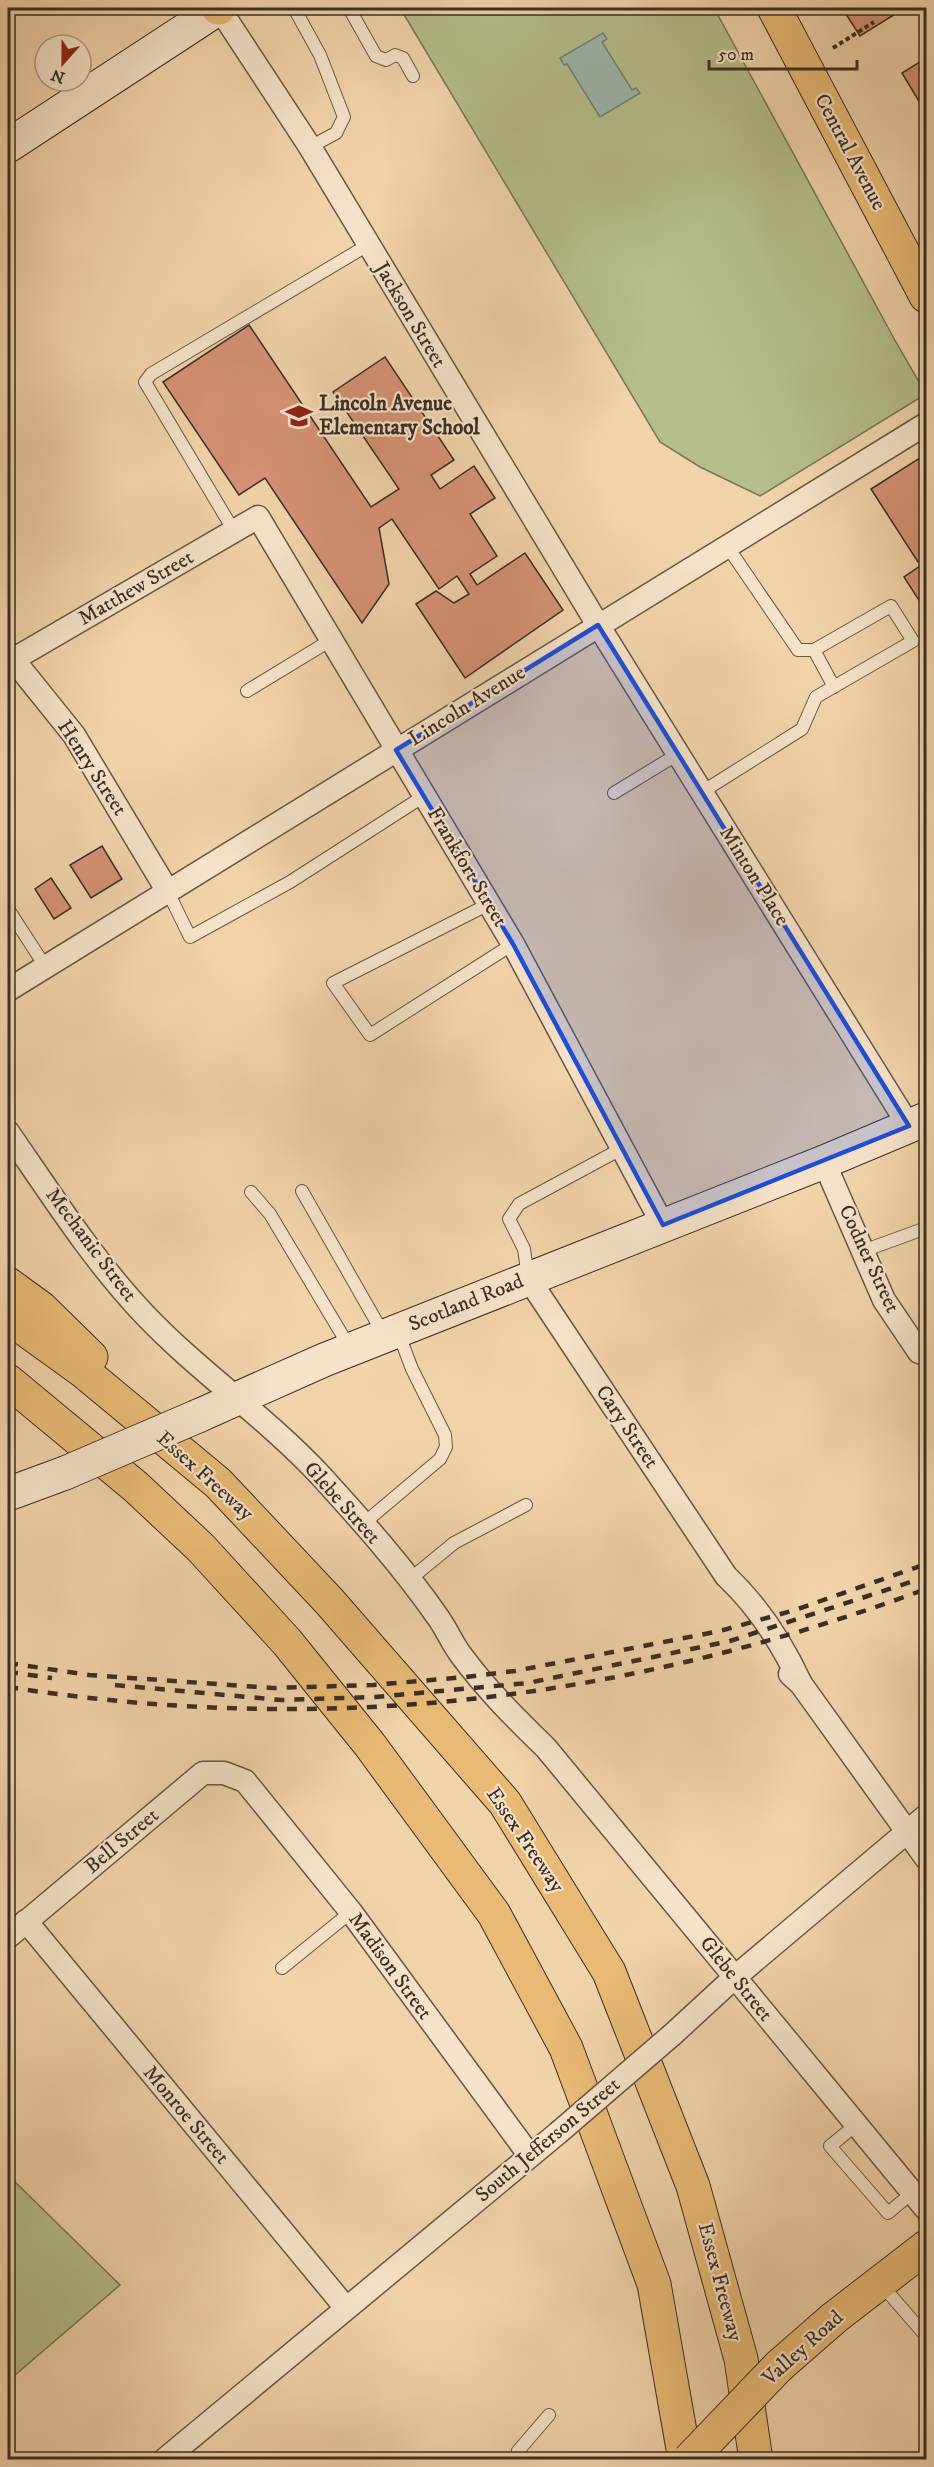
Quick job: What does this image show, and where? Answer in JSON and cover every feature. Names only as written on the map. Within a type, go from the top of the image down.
[{"type":"main road","points":[[10,137],[219,8]]},
{"type":"main road","name":"Central Avenue","points":[[774,8],[927,296]]},
{"type":"main road","name":"Scotland Road","points":[[8,1494],[65,1473],[351,1349],[824,1162],[918,1122]]},
{"type":"main road","points":[[8,1284],[41,1308],[218,1483]]},
{"type":"main road","name":"Essex Freeway","points":[[8,1317],[83,1371],[218,1483],[329,1600],[505,1803],[609,1972],[693,2186],[741,2359],[756,2460]]},
{"type":"main road","points":[[8,1381],[136,1487],[201,1548],[287,1642],[370,1745],[494,1914],[566,2048],[654,2284],[687,2460]]},
{"type":"main road","points":[[8,1388],[41,1407]]},
{"type":"main road","name":"Valley Road","points":[[687,2460],[779,2366],[880,2282],[927,2247]]},
{"type":"main road","points":[[741,2359],[776,2460]]},
{"type":"street","name":"Jackson Street","points":[[219,8],[310,147],[598,625]]},
{"type":"street","name":"Lincoln Avenue","points":[[8,990],[927,424]]},
{"type":"street","name":"Matthew Street","points":[[11,656],[258,517]]},
{"type":"street","name":"Frankfort Street","points":[[258,517],[513,944],[663,1225]]},
{"type":"street","name":"Minton Place","points":[[598,625],[702,792],[918,1122]]},
{"type":"street","name":"Henry Street","points":[[11,656],[74,735],[167,890]]},
{"type":"street","name":"Mechanic Street","points":[[8,1132],[106,1271],[144,1314],[237,1398]]},
{"type":"street","name":"Codner Street","points":[[824,1162],[884,1300],[923,1349]]},
{"type":"street","name":"Cary Street","points":[[528,1278],[726,1576],[751,1599],[778,1639],[801,1684],[927,1858]]},
{"type":"street","name":"Glebe Street","points":[[237,1398],[320,1475],[363,1524],[438,1616],[467,1662],[504,1708],[546,1748],[920,2201]]},
{"type":"street","name":"Bell Street","points":[[8,1937],[203,1773],[224,1773],[245,1781]]},
{"type":"street","name":"Madison Street","points":[[245,1781],[351,1912],[530,2156]]},
{"type":"street","name":"South Jefferson Street","points":[[164,2460],[558,2133],[672,2035],[735,1977],[927,1816]]},
{"type":"street","name":"Monroe Street","points":[[26,1921],[346,2308]]},
{"type":"lane","points":[[294,8],[320,55],[344,117],[336,133],[310,147]]},
{"type":"lane","points":[[349,8],[376,56],[386,60],[395,55],[403,58],[413,76]]},
{"type":"lane","points":[[234,531],[145,382],[152,374],[368,245]]},
{"type":"lane","points":[[702,792],[802,729],[816,697],[913,641],[891,606],[814,650],[798,650],[727,546]]},
{"type":"lane","points":[[247,691],[331,640]]},
{"type":"lane","points":[[814,650],[834,687]]},
{"type":"lane","points":[[614,793],[678,754]]},
{"type":"lane","points":[[167,890],[189,938],[290,882],[424,796]]},
{"type":"lane","points":[[489,904],[333,983],[370,1035],[513,944]]},
{"type":"lane","points":[[8,909],[45,966]]},
{"type":"lane","points":[[528,1278],[524,1249],[509,1219],[519,1204],[621,1149]]},
{"type":"lane","points":[[302,1191],[391,1333],[445,1435],[446,1446],[440,1458],[363,1524]]},
{"type":"lane","points":[[251,1192],[270,1214],[351,1349]]},
{"type":"lane","points":[[863,1251],[927,1228]]},
{"type":"lane","points":[[409,1580],[454,1543],[526,1505]]},
{"type":"lane","points":[[282,1968],[351,1912]]},
{"type":"lane","points":[[856,2125],[830,2146],[888,2213],[920,2201]]},
{"type":"lane","points":[[880,2282],[927,2336]]},
{"type":"lane","points":[[522,2460],[518,2451],[549,2415]]},
{"type":"path","points":[[833,48],[874,22]]},
{"type":"highlighted area","points":[[598,625],[909,1126],[663,1225],[513,944],[396,750]]},
{"type":"green space","points":[[400,8],[714,8],[926,394],[760,496],[700,467],[660,442]]},
{"type":"green space","points":[[8,2175],[120,2285],[8,2381]]},
{"type":"shaded area","points":[[603,33],[607,39],[602,42],[632,90],[636,88],[640,93],[600,117],[567,64],[564,65],[560,58]]},
{"type":"building","points":[[842,8],[905,8],[860,36]]},
{"type":"building","points":[[926,58],[926,113],[902,73]]},
{"type":"building","points":[[249,325],[371,507],[399,489],[333,392],[385,357],[454,460],[431,475],[440,489],[474,466],[495,498],[470,514],[497,556],[470,574],[477,585],[525,553],[563,610],[465,678],[416,604],[436,591],[454,603],[469,594],[457,576],[439,589],[392,519],[379,528],[389,584],[362,623],[265,478],[239,495],[163,382]]},
{"type":"building","points":[[926,454],[926,557],[918,562],[871,489]]},
{"type":"building","points":[[926,562],[926,602],[922,605],[904,577]]},
{"type":"building","points":[[102,846],[122,879],[91,898],[70,865]]},
{"type":"building","points":[[51,878],[71,908],[54,919],[35,889]]},
{"type":"railway","points":[[8,1663],[89,1675],[273,1688],[373,1685],[466,1677],[515,1671],[720,1631],[795,1610],[926,1564]]},
{"type":"railway","points":[[115,1685],[281,1700],[375,1697],[528,1683],[730,1641],[926,1577]]},
{"type":"railway","points":[[8,1687],[127,1702],[244,1709],[359,1707],[473,1699],[587,1682],[700,1659],[813,1627],[926,1589]]},
{"type":"railway","points":[[8,1672],[52,1678]]},
{"type":"place","name":"Lincoln Avenue Elementary School","points":[[299,416]]}]
